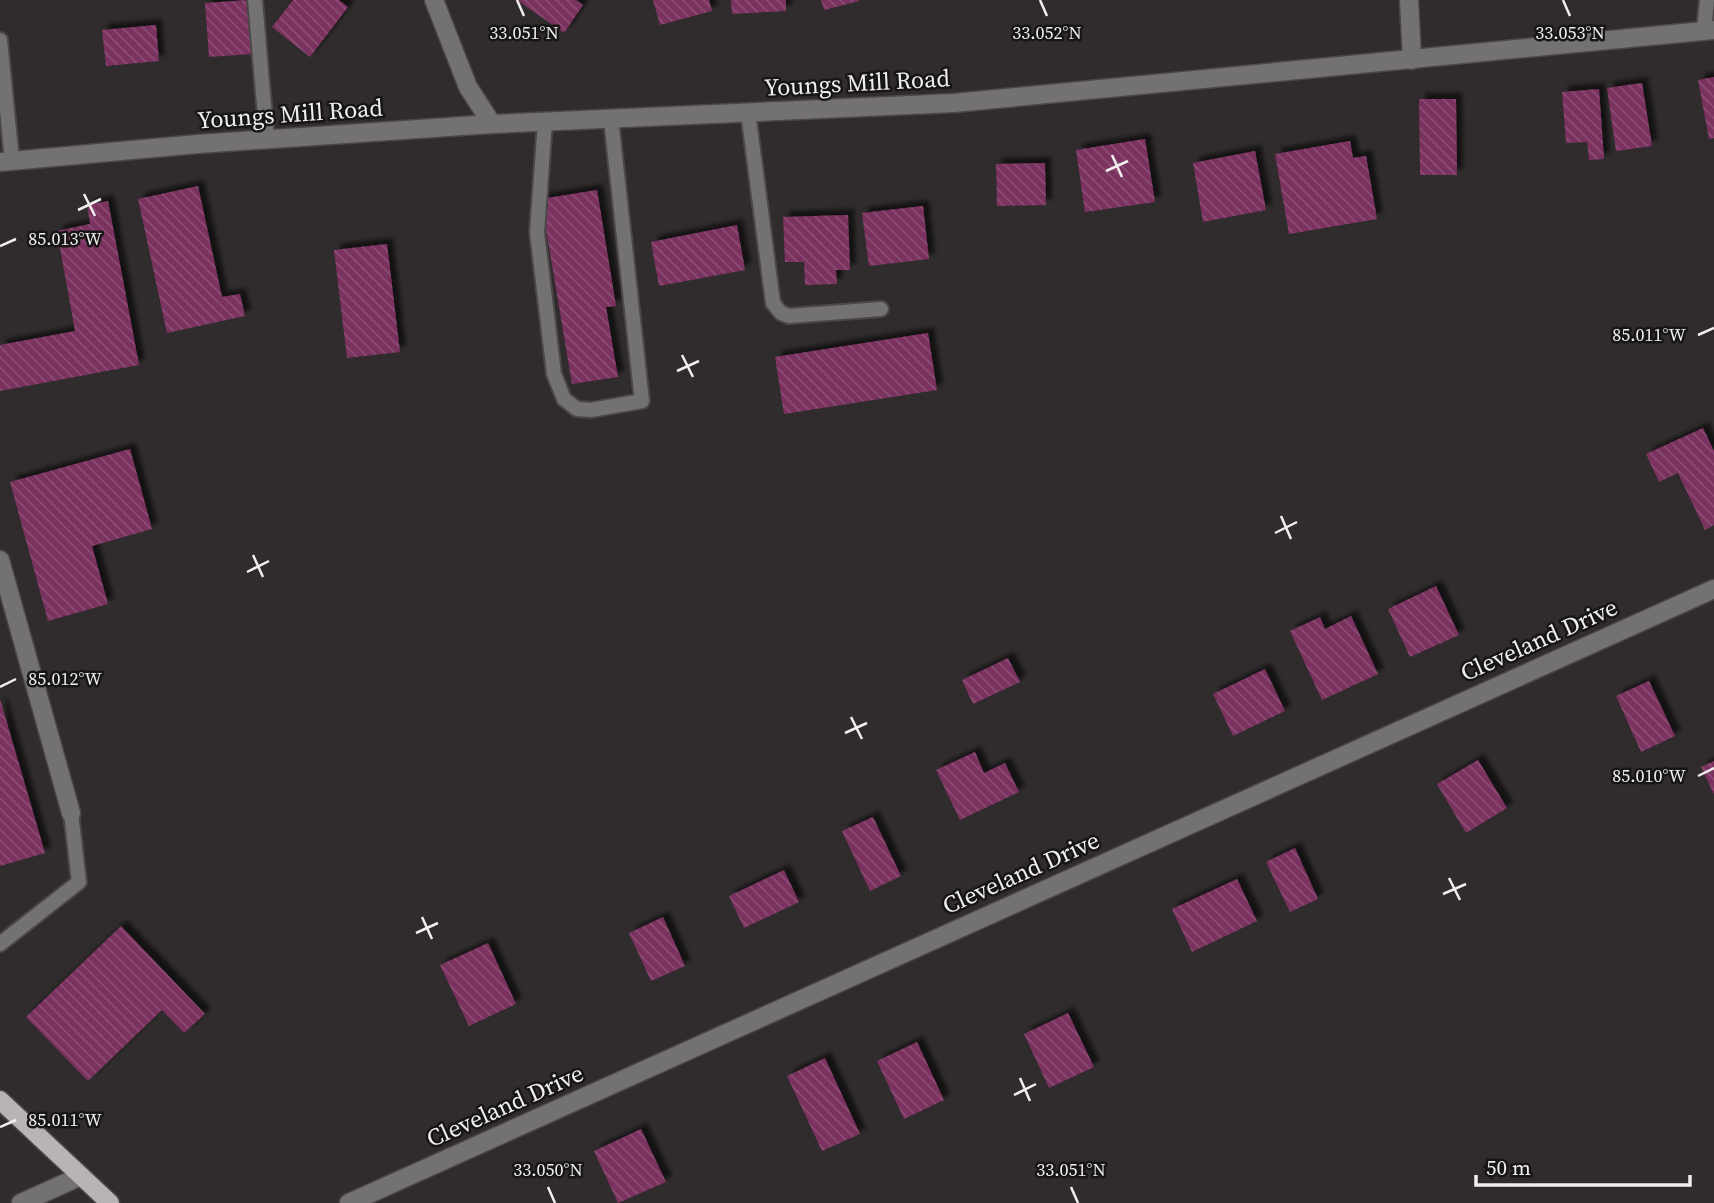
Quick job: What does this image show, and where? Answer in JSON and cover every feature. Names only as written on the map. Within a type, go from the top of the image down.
[{"type":"main road","points":[[0,1100],[110,1203]]},
{"type":"street","points":[[433,0],[468,88],[492,124]]},
{"type":"street","points":[[1409,0],[1412,60]]},
{"type":"street","name":"Youngs Mill Road","points":[[6,161],[492,124],[954,103],[1709,30]]},
{"type":"street","points":[[0,560],[71,813]]},
{"type":"street","name":"Cleveland Drive","points":[[349,1203],[1714,589]]},
{"type":"street","points":[[21,1203],[81,1176]]},
{"type":"lane","points":[[255,0],[267,140]]},
{"type":"lane","points":[[1707,0],[1709,30]]},
{"type":"lane","points":[[0,40],[6,161]]},
{"type":"lane","points":[[748,112],[773,303],[781,313],[789,316],[881,309]]},
{"type":"lane","points":[[545,122],[537,232],[554,374],[564,399],[577,409],[590,410],[642,401],[611,119]]},
{"type":"lane","points":[[0,944],[79,882],[71,813]]},
{"type":"building","points":[[248,0],[252,54],[209,57],[205,3]]},
{"type":"building","points":[[293,0],[339,0],[348,7],[310,57],[272,27]]},
{"type":"building","points":[[517,0],[576,0],[583,5],[564,33]]},
{"type":"building","points":[[653,0],[709,0],[712,11],[660,25]]},
{"type":"building","points":[[731,0],[786,0],[786,11],[732,14]]},
{"type":"building","points":[[821,0],[859,0],[859,1],[824,10]]},
{"type":"building","points":[[156,25],[159,61],[106,66],[102,30]]},
{"type":"building","points":[[1714,77],[1714,138],[1709,139],[1698,80]]},
{"type":"building","points":[[1642,83],[1652,146],[1616,151],[1607,88]]},
{"type":"building","points":[[1599,89],[1604,159],[1589,160],[1587,142],[1566,143],[1562,92]]},
{"type":"building","points":[[1419,99],[1456,99],[1457,175],[1420,175]]},
{"type":"building","points":[[1145,139],[1155,202],[1085,212],[1076,150]]},
{"type":"building","points":[[1350,141],[1353,158],[1366,156],[1377,219],[1289,234],[1275,154]]},
{"type":"building","points":[[1255,151],[1266,210],[1203,222],[1193,163]]},
{"type":"building","points":[[1045,163],[1046,205],[997,206],[996,164]]},
{"type":"building","points":[[198,186],[222,297],[240,294],[245,316],[167,333],[138,199]]},
{"type":"building","points":[[597,190],[616,306],[606,307],[618,377],[572,384],[541,199]]},
{"type":"building","points":[[108,201],[139,365],[0,391],[0,345],[75,331],[57,231],[90,224],[87,205]]},
{"type":"building","points":[[923,206],[929,259],[869,266],[862,213]]},
{"type":"building","points":[[848,215],[850,270],[836,270],[837,284],[805,285],[804,262],[785,262],[783,217]]},
{"type":"building","points":[[737,225],[745,270],[659,286],[651,242]]},
{"type":"building","points":[[387,244],[400,352],[347,358],[334,250]]},
{"type":"building","points":[[928,333],[937,390],[784,414],[775,357]]},
{"type":"building","points":[[1703,428],[1714,451],[1714,525],[1705,530],[1678,473],[1659,482],[1646,454]]},
{"type":"building","points":[[130,449],[152,529],[92,546],[108,604],[48,621],[10,482]]},
{"type":"building","points":[[1436,586],[1459,635],[1410,657],[1388,609]]},
{"type":"building","points":[[1351,616],[1378,674],[1322,700],[1290,631],[1320,617],[1325,629]]},
{"type":"building","points":[[1008,658],[1020,682],[973,704],[962,680]]},
{"type":"building","points":[[1265,669],[1285,711],[1233,736],[1213,694]]},
{"type":"building","points":[[1649,681],[1675,736],[1641,752],[1616,696]]},
{"type":"building","points":[[0,699],[45,853],[0,866]]},
{"type":"building","points":[[975,752],[984,773],[1005,763],[1019,792],[960,820],[936,770]]},
{"type":"building","points":[[1478,760],[1507,808],[1466,833],[1437,784]]},
{"type":"building","points":[[1714,761],[1714,794],[1701,767]]},
{"type":"building","points":[[873,817],[901,876],[870,891],[842,831]]},
{"type":"building","points":[[1295,848],[1318,899],[1290,912],[1266,862]]},
{"type":"building","points":[[784,870],[799,902],[744,928],[729,896]]},
{"type":"building","points":[[1237,879],[1257,921],[1192,952],[1172,909]]},
{"type":"building","points":[[663,917],[685,966],[651,981],[629,933]]},
{"type":"building","points":[[121,926],[205,1014],[184,1033],[162,1010],[88,1081],[26,1017]]},
{"type":"building","points":[[488,943],[516,1004],[469,1026],[440,965]]},
{"type":"building","points":[[1068,1013],[1094,1067],[1049,1088],[1024,1034]]},
{"type":"building","points":[[917,1042],[944,1100],[904,1119],[877,1061]]},
{"type":"building","points":[[825,1058],[860,1134],[822,1151],[787,1076]]},
{"type":"building","points":[[641,1129],[666,1182],[618,1203],[594,1151]]}]
